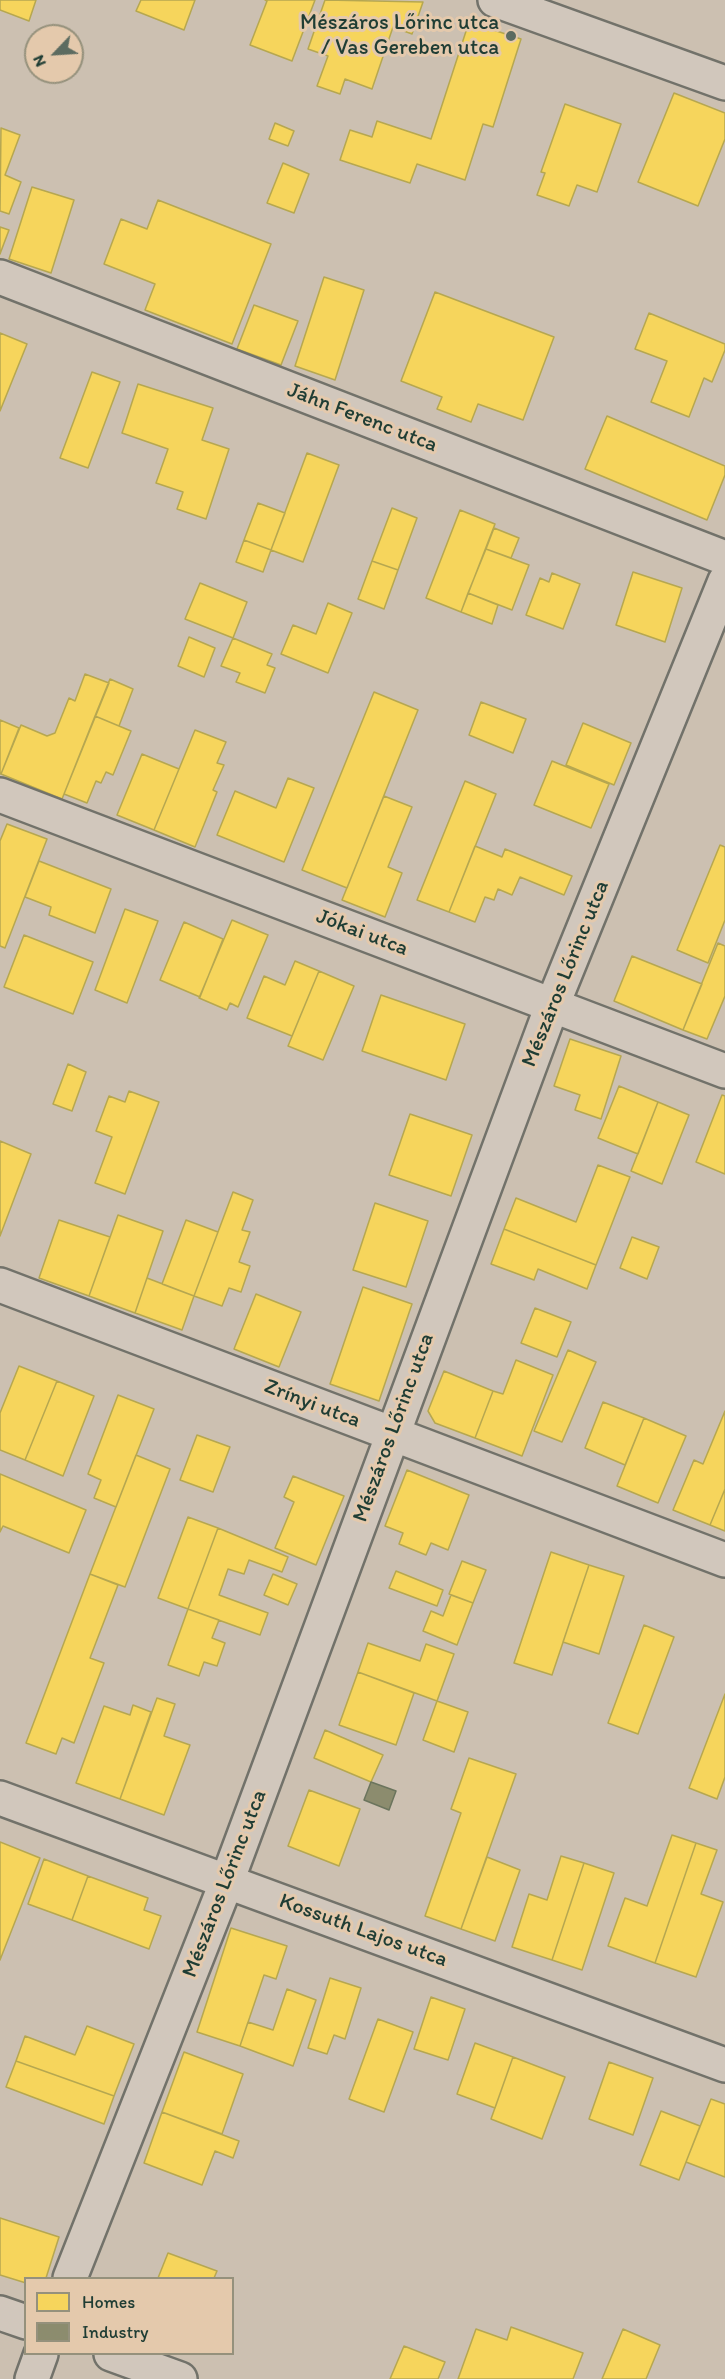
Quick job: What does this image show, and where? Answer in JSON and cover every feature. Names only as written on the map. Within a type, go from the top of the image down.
[{"type":"street","points":[[495,0],[725,83]]},
{"type":"street","name":"Jáhn Ferenc utca","points":[[0,277],[725,558]]},
{"type":"street","name":"Mészáros Lőrinc utca","points":[[70,2277],[227,1881],[552,1006],[725,580]]},
{"type":"street","name":"Jókai utca","points":[[0,795],[725,1071]]},
{"type":"street","name":"Zrínyi utca","points":[[0,1286],[725,1560]]},
{"type":"street","name":"Kossuth Lajos utca","points":[[0,1798],[725,2065]]},
{"type":"street","points":[[0,2313],[24,2321]]},
{"type":"street","points":[[32,2379],[41,2355]]},
{"type":"street","points":[[114,2355],[180,2379]]},
{"type":"building: Homes","points":[[0,0],[36,0],[29,21],[0,10]]},
{"type":"building: Homes","points":[[141,0],[195,0],[184,30],[136,11]]},
{"type":"building: Homes","points":[[265,0],[315,0],[292,61],[250,45],[267,1]]},
{"type":"building: Homes","points":[[325,0],[423,2],[412,34],[393,27],[372,89],[345,79],[340,94],[317,86],[328,56],[308,49]]},
{"type":"building: Homes","points":[[469,22],[521,39],[493,127],[483,124],[465,180],[417,164],[410,183],[340,160],[350,130],[372,137],[377,121],[431,139]]},
{"type":"building: Homes","points":[[674,93],[725,113],[725,139],[698,206],[638,182]]},
{"type":"building: Homes","points":[[565,104],[621,124],[597,192],[577,185],[569,206],[537,195],[545,173],[541,172]]},
{"type":"building: Homes","points":[[275,123],[294,131],[288,146],[269,139]]},
{"type":"building: Homes","points":[[1,128],[20,135],[5,175],[21,182],[9,214],[0,211]]},
{"type":"building: Homes","points":[[283,163],[309,174],[294,213],[267,203]]},
{"type":"building: Homes","points":[[32,187],[74,200],[51,273],[9,259]]},
{"type":"building: Homes","points":[[158,200],[271,244],[232,344],[145,310],[155,284],[104,264],[121,219],[147,229]]},
{"type":"building: Homes","points":[[0,227],[9,230],[0,254]]},
{"type":"building: Homes","points":[[324,277],[364,290],[335,380],[295,366]]},
{"type":"building: Homes","points":[[435,292],[554,337],[523,420],[478,404],[471,422],[437,409],[442,397],[401,381]]},
{"type":"building: Homes","points":[[254,305],[298,321],[281,365],[237,349]]},
{"type":"building: Homes","points":[[649,313],[725,344],[725,350],[712,382],[704,378],[689,417],[651,402],[667,361],[635,349]]},
{"type":"building: Homes","points":[[0,333],[27,344],[0,411]]},
{"type":"building: Homes","points":[[92,372],[120,382],[88,468],[60,458]]},
{"type":"building: Homes","points":[[138,384],[213,408],[202,440],[229,449],[206,519],[177,509],[183,492],[156,483],[168,449],[122,433]]},
{"type":"building: Homes","points":[[607,416],[725,466],[725,475],[707,520],[585,469]]},
{"type":"building: Homes","points":[[307,453],[339,465],[303,562],[271,550]]},
{"type":"building: Homes","points":[[258,503],[285,513],[271,550],[244,540]]},
{"type":"building: Homes","points":[[392,508],[417,518],[398,570],[372,561]]},
{"type":"building: Homes","points":[[460,510],[495,524],[461,612],[426,598]]},
{"type":"building: Homes","points":[[494,528],[519,538],[511,558],[486,549]]},
{"type":"building: Homes","points":[[244,540],[271,550],[263,572],[236,562]]},
{"type":"building: Homes","points":[[486,549],[529,565],[512,610],[468,593]]},
{"type":"building: Homes","points":[[372,561],[398,570],[384,609],[358,599]]},
{"type":"building: Homes","points":[[633,572],[682,588],[665,642],[616,625]]},
{"type":"building: Homes","points":[[552,573],[580,584],[563,629],[526,615],[540,578],[549,582]]},
{"type":"building: Homes","points":[[200,583],[247,602],[233,638],[185,619]]},
{"type":"building: Homes","points":[[468,593],[498,605],[492,624],[461,612]]},
{"type":"building: Homes","points":[[328,603],[352,613],[328,673],[281,654],[293,625],[316,634]]},
{"type":"building: Homes","points":[[189,637],[215,648],[204,677],[178,666]]},
{"type":"building: Homes","points":[[233,638],[272,654],[267,665],[275,668],[265,693],[236,682],[240,673],[221,666]]},
{"type":"building: Homes","points":[[85,674],[109,683],[62,799],[1,774],[21,725],[47,736],[55,733],[69,698],[75,701]]},
{"type":"building: Homes","points":[[110,679],[133,689],[119,726],[95,716]]},
{"type":"building: Homes","points":[[374,692],[418,710],[347,888],[302,870]]},
{"type":"building: Homes","points":[[481,702],[526,719],[513,753],[469,735]]},
{"type":"building: Homes","points":[[95,716],[131,731],[113,775],[106,772],[101,783],[96,781],[87,803],[64,794]]},
{"type":"building: Homes","points":[[0,720],[19,728],[1,774],[0,774]]},
{"type":"building: Homes","points":[[583,723],[631,743],[614,785],[566,765]]},
{"type":"building: Homes","points":[[195,730],[226,742],[217,763],[224,765],[213,790],[217,792],[195,847],[154,830]]},
{"type":"building: Homes","points":[[142,754],[179,769],[154,830],[117,815]]},
{"type":"building: Homes","points":[[552,761],[609,784],[591,828],[534,805]]},
{"type":"building: Homes","points":[[288,778],[314,788],[284,862],[217,835],[235,791],[276,808]]},
{"type":"building: Homes","points":[[465,781],[496,794],[449,912],[417,900]]},
{"type":"building: Homes","points":[[384,796],[412,807],[388,867],[402,873],[385,917],[342,900]]},
{"type":"building: Homes","points":[[7,824],[47,839],[5,948],[0,946],[0,841]]},
{"type":"building: Homes","points":[[720,845],[725,847],[725,920],[708,963],[677,950]]},
{"type":"building: Homes","points":[[475,846],[502,857],[505,849],[572,876],[564,895],[520,877],[512,895],[498,889],[494,900],[485,897],[475,922],[449,912]]},
{"type":"building: Homes","points":[[39,861],[111,889],[95,933],[49,915],[51,907],[25,897]]},
{"type":"building: Homes","points":[[125,909],[158,921],[127,1003],[95,990]]},
{"type":"building: Homes","points":[[232,920],[268,935],[238,1007],[230,1003],[227,1010],[199,998]]},
{"type":"building: Homes","points":[[184,922],[223,939],[200,997],[160,980]]},
{"type":"building: Homes","points":[[24,935],[93,962],[73,1014],[4,987]]},
{"type":"building: Homes","points":[[718,943],[725,946],[725,996],[707,1039],[683,1030]]},
{"type":"building: Homes","points":[[632,956],[702,984],[683,1030],[614,1001]]},
{"type":"building: Homes","points":[[295,961],[319,971],[292,1036],[247,1018],[264,976],[285,985]]},
{"type":"building: Homes","points":[[319,971],[354,986],[323,1060],[288,1046]]},
{"type":"building: Homes","points":[[381,995],[465,1024],[446,1080],[362,1051]]},
{"type":"building: Homes","points":[[570,1039],[621,1056],[601,1119],[575,1110],[580,1095],[554,1086]]},
{"type":"building: Homes","points":[[68,1064],[86,1072],[72,1111],[53,1104]]},
{"type":"building: Homes","points":[[619,1086],[658,1102],[638,1154],[598,1138]]},
{"type":"building: Homes","points":[[129,1091],[159,1102],[125,1194],[95,1183],[112,1137],[96,1131],[109,1096],[125,1102]]},
{"type":"building: Homes","points":[[722,1095],[725,1096],[725,1174],[696,1162]]},
{"type":"building: Homes","points":[[658,1102],[689,1115],[662,1184],[631,1171]]},
{"type":"building: Homes","points":[[410,1114],[472,1135],[451,1196],[389,1175]]},
{"type":"building: Homes","points":[[0,1141],[31,1154],[0,1236]]},
{"type":"building: Homes","points":[[598,1165],[630,1177],[596,1265],[504,1229],[516,1198],[576,1222]]},
{"type":"building: Homes","points":[[233,1192],[253,1200],[242,1230],[250,1232],[239,1262],[250,1266],[241,1292],[229,1288],[222,1306],[194,1296]]},
{"type":"building: Homes","points":[[375,1203],[428,1221],[406,1287],[353,1270]]},
{"type":"building: Homes","points":[[118,1215],[163,1231],[135,1313],[89,1296]]},
{"type":"building: Homes","points":[[59,1220],[110,1237],[89,1296],[39,1278]]},
{"type":"building: Homes","points":[[186,1220],[218,1232],[194,1296],[162,1284]]},
{"type":"building: Homes","points":[[504,1229],[596,1265],[587,1289],[538,1269],[534,1280],[491,1264]]},
{"type":"building: Homes","points":[[632,1237],[659,1247],[647,1279],[620,1268]]},
{"type":"building: Homes","points":[[147,1278],[194,1296],[182,1330],[135,1313]]},
{"type":"building: Homes","points":[[363,1287],[412,1304],[379,1401],[330,1384]]},
{"type":"building: Homes","points":[[256,1294],[301,1312],[279,1367],[234,1349]]},
{"type":"building: Homes","points":[[535,1308],[571,1322],[557,1357],[521,1343]]},
{"type":"building: Homes","points":[[568,1350],[596,1362],[562,1442],[534,1431]]},
{"type":"building: Homes","points":[[516,1360],[553,1375],[522,1456],[475,1438],[493,1391],[503,1394]]},
{"type":"building: Homes","points":[[19,1366],[57,1381],[25,1460],[0,1450],[0,1413]]},
{"type":"building: Homes","points":[[444,1371],[493,1391],[475,1438],[435,1423],[428,1411]]},
{"type":"building: Homes","points":[[57,1381],[94,1396],[63,1476],[25,1460]]},
{"type":"building: Homes","points":[[118,1395],[154,1409],[116,1507],[94,1498],[101,1480],[88,1474]]},
{"type":"building: Homes","points":[[603,1402],[644,1418],[625,1465],[585,1448]]},
{"type":"building: Homes","points":[[725,1411],[725,1489],[710,1525],[673,1510],[694,1460],[703,1464]]},
{"type":"building: Homes","points":[[644,1418],[686,1436],[658,1503],[617,1486]]},
{"type":"building: Homes","points":[[197,1435],[230,1447],[213,1492],[180,1480]]},
{"type":"building: Homes","points":[[136,1455],[170,1469],[125,1587],[90,1574]]},
{"type":"building: Homes","points":[[407,1470],[469,1495],[448,1550],[431,1543],[426,1555],[399,1544],[403,1533],[385,1526]]},
{"type":"building: Homes","points":[[0,1474],[86,1510],[69,1553],[3,1526],[0,1532]]},
{"type":"building: Homes","points":[[293,1476],[344,1496],[316,1565],[275,1548],[294,1502],[284,1497]]},
{"type":"building: Homes","points":[[725,1489],[725,1531],[710,1525]]},
{"type":"building: Homes","points":[[188,1517],[218,1528],[188,1609],[158,1598]]},
{"type":"building: Homes","points":[[218,1528],[288,1557],[282,1572],[249,1560],[244,1574],[228,1569],[219,1595],[268,1613],[260,1635],[188,1609]]},
{"type":"building: Homes","points":[[551,1552],[589,1565],[552,1675],[514,1663]]},
{"type":"building: Homes","points":[[462,1561],[486,1570],[473,1603],[449,1594]]},
{"type":"building: Homes","points":[[589,1565],[624,1576],[599,1654],[563,1642]]},
{"type":"building: Homes","points":[[396,1571],[443,1590],[437,1606],[389,1588]]},
{"type":"building: Homes","points":[[90,1574],[118,1585],[90,1658],[104,1663],[74,1743],[62,1738],[56,1754],[26,1743]]},
{"type":"building: Homes","points":[[273,1574],[297,1584],[288,1605],[264,1595]]},
{"type":"building: Homes","points":[[451,1595],[473,1603],[457,1645],[423,1631],[431,1611],[443,1616]]},
{"type":"building: Homes","points":[[188,1609],[219,1620],[212,1638],[225,1643],[217,1666],[204,1662],[199,1676],[168,1665]]},
{"type":"building: Homes","points":[[644,1625],[674,1637],[638,1734],[608,1723]]},
{"type":"building: Homes","points":[[368,1643],[420,1661],[426,1644],[454,1654],[437,1701],[358,1672]]},
{"type":"building: Homes","points":[[358,1672],[414,1693],[396,1745],[339,1725]]},
{"type":"building: Homes","points":[[725,1694],[725,1777],[717,1799],[689,1788]]},
{"type":"building: Homes","points":[[157,1698],[175,1704],[164,1736],[190,1745],[164,1815],[120,1799]]},
{"type":"building: Homes","points":[[437,1701],[468,1712],[454,1752],[423,1740]]},
{"type":"building: Homes","points":[[133,1705],[151,1712],[120,1799],[76,1783],[104,1706],[130,1715]]},
{"type":"building: Homes","points":[[325,1730],[383,1755],[371,1782],[314,1758]]},
{"type":"building: Homes","points":[[469,1758],[516,1774],[461,1929],[425,1916],[461,1813],[451,1809]]},
{"type":"building: Homes","points":[[309,1790],[360,1809],[339,1866],[288,1846]]},
{"type":"building: Homes","points":[[672,1835],[696,1843],[655,1963],[608,1946],[625,1898],[647,1906]]},
{"type":"building: Homes","points":[[0,1842],[40,1858],[0,1960]]},
{"type":"building: Homes","points":[[696,1843],[717,1850],[701,1894],[723,1902],[696,1977],[655,1963]]},
{"type":"building: Homes","points":[[561,1856],[584,1863],[552,1960],[512,1947],[529,1894],[547,1900]]},
{"type":"building: Homes","points":[[487,1857],[520,1870],[495,1941],[461,1929]]},
{"type":"building: Homes","points":[[44,1859],[88,1876],[72,1920],[28,1904]]},
{"type":"building: Homes","points":[[584,1863],[614,1873],[582,1970],[552,1960]]},
{"type":"building: Homes","points":[[88,1876],[148,1898],[144,1910],[161,1916],[149,1949],[72,1920]]},
{"type":"building: Homes","points":[[231,1928],[287,1946],[276,1979],[264,1975],[240,2046],[197,2032]]},
{"type":"building: Homes","points":[[330,1978],[361,1988],[345,2039],[334,2035],[327,2054],[308,2048]]},
{"type":"building: Homes","points":[[287,1989],[316,2000],[293,2066],[240,2046],[248,2022],[273,2030]]},
{"type":"building: Homes","points":[[431,1997],[465,2009],[448,2060],[414,2049]]},
{"type":"building: Homes","points":[[378,2019],[413,2032],[384,2112],[349,2099]]},
{"type":"building: Homes","points":[[87,2026],[134,2044],[114,2096],[16,2061],[25,2036],[75,2055]]},
{"type":"building: Homes","points":[[475,2043],[513,2057],[495,2108],[457,2094]]},
{"type":"building: Homes","points":[[184,2052],[243,2074],[222,2134],[162,2112]]},
{"type":"building: Homes","points":[[513,2057],[565,2077],[542,2139],[491,2119]]},
{"type":"building: Homes","points":[[16,2061],[114,2096],[104,2124],[6,2087]]},
{"type":"building: Homes","points":[[609,2062],[653,2078],[633,2135],[589,2119]]},
{"type":"building: Homes","points":[[711,2099],[725,2104],[725,2177],[686,2162]]},
{"type":"building: Homes","points":[[661,2111],[700,2126],[679,2180],[640,2165]]},
{"type":"building: Homes","points":[[162,2112],[239,2141],[233,2158],[215,2151],[202,2185],[144,2163]]},
{"type":"building: Homes","points":[[0,2218],[59,2237],[46,2277],[24,2277],[24,2282],[0,2275]]},
{"type":"building: Homes","points":[[168,2253],[217,2271],[214,2277],[158,2277]]},
{"type":"building: Homes","points":[[511,2327],[583,2353],[573,2379],[458,2379],[476,2329],[507,2340]]},
{"type":"building: Homes","points":[[623,2329],[660,2345],[646,2379],[602,2379]]},
{"type":"building: Homes","points":[[404,2346],[445,2362],[438,2379],[390,2379]]},
{"type":"building: Industry","points":[[371,1782],[396,1791],[389,1810],[364,1800]]},
{"type":"place","name":"Mészáros Lőrinc utca / Vas Gereben utca","points":[[511,36]]}]
